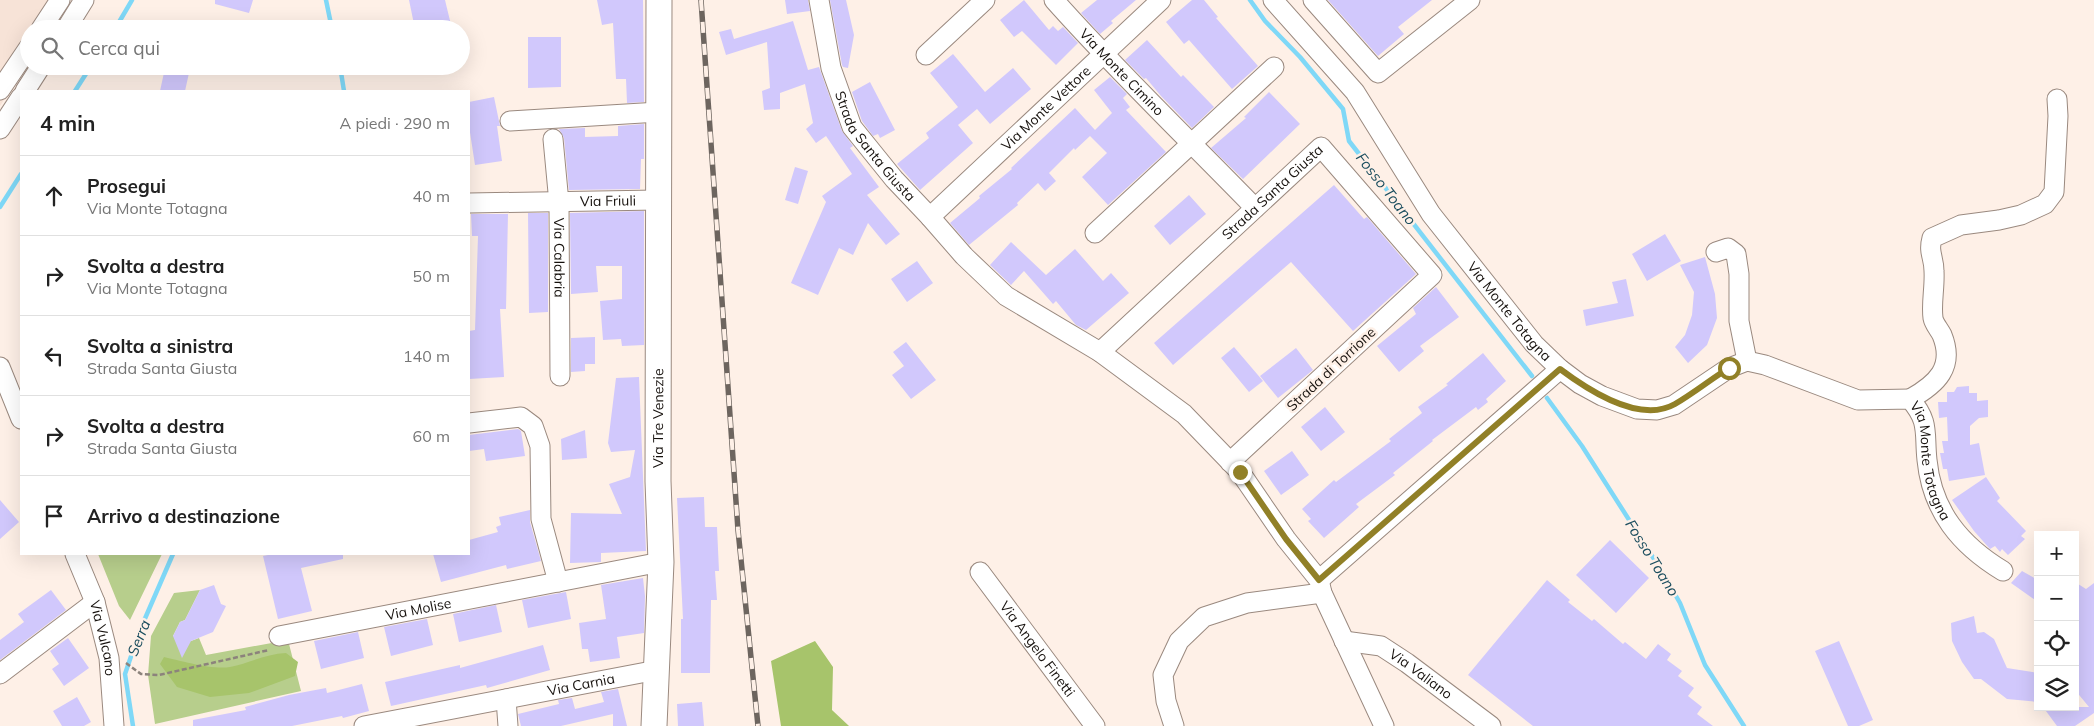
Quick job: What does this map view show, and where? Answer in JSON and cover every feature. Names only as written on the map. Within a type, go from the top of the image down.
[{"type":"main road","name":"Via Tre Venezie","points":[[654,726],[661,562],[658,481],[657,200],[659,0]]},
{"type":"street","points":[[47,20],[60,0]]},
{"type":"street","points":[[72,20],[84,0]]},
{"type":"street","name":"Strada Santa Giusta","points":[[818,0],[831,68],[852,127],[894,179],[964,256],[1006,296],[1100,352],[1184,414],[1240,472],[1321,586],[1344,641],[1384,726]]},
{"type":"street","points":[[926,55],[985,0]]},
{"type":"street","name":"Via Monte Cimino","points":[[1054,0],[1103,56],[1255,208]]},
{"type":"street","name":"Via Monte Vettore","points":[[930,217],[1161,0]]},
{"type":"street","name":"Via Monte Totagna","points":[[1273,0],[1355,92],[1431,214],[1534,344],[1560,369],[1580,384],[1602,396],[1637,409],[1657,410],[1674,405],[1729,368],[1747,361],[1765,364],[1858,400],[1910,399],[1922,412],[1926,432],[1927,461],[1939,508],[1960,538],[1986,560],[2003,570]]},
{"type":"street","points":[[1314,0],[1378,73]]},
{"type":"street","points":[[1355,92],[1470,0]]},
{"type":"street","points":[[0,90],[20,60]]},
{"type":"street","points":[[1095,233],[1274,67]]},
{"type":"street","points":[[26,90],[35,75]]},
{"type":"street","points":[[0,129],[20,99]]},
{"type":"street","points":[[1910,399],[1926,389],[1941,375],[1947,358],[1942,336],[1933,319],[1934,270],[1929,249],[1932,238],[1961,225],[2021,215],[2045,204],[2054,192],[2058,116],[2057,99]]},
{"type":"street","points":[[510,121],[659,112]]},
{"type":"street","name":"Via Calabria","points":[[553,139],[559,203],[560,376]]},
{"type":"street","name":"Strada Santa Giusta","points":[[1100,352],[1321,148],[1432,275]]},
{"type":"street","name":"Via Friuli","points":[[470,203],[657,200]]},
{"type":"street","points":[[1716,252],[1728,248],[1736,254],[1739,274],[1739,321],[1747,361]]},
{"type":"street","name":"Strada di Torrione","points":[[1230,462],[1432,275]]},
{"type":"street","points":[[0,367],[20,417]]},
{"type":"street","points":[[1174,726],[1166,701],[1163,675],[1179,641],[1204,617],[1247,603],[1321,586],[1560,369]]},
{"type":"street","points":[[470,423],[521,417],[533,426],[540,446],[541,519],[558,582]]},
{"type":"street","name":"Via Vulcano","points":[[75,555],[95,602],[109,658],[114,726]]},
{"type":"street","name":"Via Molise","points":[[277,642],[661,562]]},
{"type":"street","name":"Via Angelo Finetti","points":[[980,572],[1095,726]]},
{"type":"street","points":[[0,674],[95,602]]},
{"type":"street","name":"Via Valiano","points":[[1344,641],[1381,646],[1407,663],[1491,726]]},
{"type":"street","name":"Via Carnia","points":[[364,726],[657,670]]},
{"type":"street","points":[[506,699],[508,726]]},
{"type":"path","points":[[120,659],[142,674],[159,675],[186,670],[277,642]]},
{"type":"shaded area","points":[[0,0],[69,0],[56,20],[20,20],[20,75],[0,106]]},
{"type":"green space","points":[[98,555],[162,555],[130,620],[119,606]]},
{"type":"green space","points":[[200,590],[185,620],[180,622],[173,636],[191,641],[199,638],[206,655],[288,640],[301,691],[155,724],[148,675],[151,636],[174,593]]},
{"type":"green space","points":[[815,641],[833,667],[832,710],[849,726],[781,726],[771,661]]},
{"type":"green space","points":[[286,653],[298,662],[295,676],[249,693],[210,697],[177,687],[160,664],[164,657],[223,668],[271,655]]},
{"type":"building","points":[[215,0],[253,0],[249,13],[215,4]]},
{"type":"building","points":[[409,0],[445,0],[450,20],[413,20]]},
{"type":"building","points":[[597,0],[643,0],[644,102],[627,103],[626,79],[616,79],[613,23],[602,25]]},
{"type":"building","points":[[785,0],[808,0],[810,11],[787,14]]},
{"type":"building","points":[[830,0],[846,0],[854,35],[848,68],[842,65]]},
{"type":"building","points":[[1024,0],[1049,30],[1053,26],[1058,31],[1063,27],[1078,43],[1056,65],[1022,31],[1014,37],[1000,20]]},
{"type":"building","points":[[1097,0],[1136,0],[1111,21],[1113,23],[1100,34],[1081,13]]},
{"type":"building","points":[[1192,0],[1204,0],[1218,17],[1216,18],[1258,66],[1232,89],[1189,40],[1184,44],[1166,22]]},
{"type":"building","points":[[1328,0],[1432,0],[1398,27],[1404,34],[1378,56]]},
{"type":"building","points":[[793,21],[808,70],[819,67],[842,131],[853,146],[850,148],[879,187],[867,195],[900,234],[886,245],[868,223],[853,255],[839,248],[818,295],[791,283],[826,202],[822,196],[852,174],[826,136],[816,143],[806,129],[813,123],[805,84],[780,93],[780,109],[764,110],[762,91],[770,88],[767,42],[726,55],[719,32],[731,29],[734,39]]},
{"type":"building","points":[[528,37],[561,37],[561,87],[528,88]]},
{"type":"building","points":[[1147,40],[1181,77],[1183,75],[1214,107],[1192,128],[1146,78],[1144,79],[1125,60]]},
{"type":"building","points":[[953,54],[985,92],[1013,68],[1031,89],[990,124],[977,109],[958,125],[973,143],[920,190],[897,164],[929,138],[926,133],[958,107],[930,73]]},
{"type":"building","points":[[163,75],[189,75],[185,90],[160,90]]},
{"type":"building","points":[[1110,77],[1127,94],[1123,98],[1130,107],[1126,110],[1166,152],[1108,205],[1082,177],[1107,153],[1090,136],[1075,150],[1074,148],[1049,173],[1056,181],[1045,191],[1038,183],[1017,203],[1018,205],[969,245],[950,223],[1012,169],[1075,108],[1095,130],[1112,113],[1094,90]]},
{"type":"building","points":[[870,82],[895,130],[880,138],[878,134],[873,136],[862,121],[852,92]]},
{"type":"building","points":[[1269,92],[1300,124],[1243,179],[1211,148],[1246,118],[1244,117]]},
{"type":"building","points":[[494,97],[500,126],[497,126],[502,161],[475,165],[470,132],[470,102]]},
{"type":"building","points":[[644,124],[644,159],[641,159],[640,189],[569,190],[564,138],[559,129],[585,128],[585,137],[618,136],[618,126]]},
{"type":"building","points":[[795,167],[808,171],[798,204],[785,200]]},
{"type":"building","points":[[1334,185],[1364,219],[1367,217],[1416,274],[1353,331],[1291,262],[1173,365],[1154,343]]},
{"type":"building","points":[[1189,195],[1206,214],[1170,245],[1154,226]]},
{"type":"building","points":[[644,211],[644,345],[622,346],[621,339],[603,340],[600,301],[622,299],[622,266],[596,266],[598,292],[571,294],[570,213]]},
{"type":"building","points":[[528,213],[548,213],[548,312],[529,313]]},
{"type":"building","points":[[471,214],[508,214],[506,309],[500,309],[504,377],[470,379],[470,331],[475,330],[478,236],[472,236]]},
{"type":"building","points":[[1665,234],[1681,261],[1647,281],[1632,254]]},
{"type":"building","points":[[1011,242],[1046,275],[1075,249],[1103,281],[1111,273],[1129,293],[1086,330],[1076,325],[1056,301],[1053,304],[1024,271],[1011,285],[990,265]]},
{"type":"building","points":[[1705,257],[1715,294],[1717,318],[1707,345],[1688,363],[1675,347],[1685,335],[1692,315],[1694,292],[1680,265]]},
{"type":"building","points":[[917,261],[933,283],[907,302],[891,279]]},
{"type":"building","points":[[1626,279],[1634,316],[1586,326],[1583,310],[1618,303],[1612,282]]},
{"type":"building","points":[[1436,287],[1459,317],[1420,346],[1424,351],[1399,372],[1377,346],[1416,314],[1413,308]]},
{"type":"building","points":[[595,337],[595,364],[585,364],[585,371],[571,372],[571,338]]},
{"type":"building","points":[[906,342],[936,380],[911,399],[892,375],[904,366],[893,352]]},
{"type":"building","points":[[1234,347],[1263,381],[1249,392],[1221,358]]},
{"type":"building","points":[[1296,348],[1313,370],[1278,398],[1260,376]]},
{"type":"building","points":[[1483,353],[1506,381],[1486,399],[1488,402],[1478,410],[1476,407],[1432,440],[1393,473],[1395,475],[1356,504],[1359,507],[1324,538],[1308,521],[1311,519],[1302,509],[1334,480],[1336,482],[1391,441],[1389,439],[1422,413],[1418,407],[1448,385],[1446,384]]},
{"type":"building","points":[[639,377],[646,551],[601,553],[601,562],[570,563],[571,513],[622,514],[609,484],[630,477],[635,450],[611,452],[608,443],[616,378]]},
{"type":"building","points":[[1969,386],[1969,393],[1977,393],[1977,401],[1988,400],[1988,417],[1979,418],[1970,426],[1970,445],[1979,443],[1985,475],[1949,481],[1947,469],[1943,469],[1940,453],[1944,453],[1942,441],[1948,441],[1947,417],[1939,418],[1938,402],[1947,402],[1947,392],[1954,392],[1957,387]]},
{"type":"building","points":[[1325,407],[1345,432],[1321,451],[1301,427]]},
{"type":"building","points":[[518,429],[521,431],[525,456],[486,461],[484,449],[470,451],[470,435]]},
{"type":"building","points":[[585,430],[587,458],[562,460],[561,439]]},
{"type":"building","points":[[1292,451],[1309,475],[1281,495],[1264,471]]},
{"type":"building","points":[[1986,477],[2000,498],[1997,501],[2026,531],[2021,536],[2025,539],[2008,555],[2002,549],[2000,552],[1995,546],[1990,549],[1974,531],[1952,500]]},
{"type":"building","points":[[704,497],[705,527],[717,527],[719,571],[715,571],[717,600],[711,600],[710,673],[681,673],[681,619],[683,619],[677,498]]},
{"type":"building","points":[[0,500],[19,522],[0,539]]},
{"type":"building","points":[[530,510],[530,522],[541,561],[507,569],[506,565],[441,582],[433,555],[470,555],[470,540],[498,532],[496,527],[501,525],[499,517]]},
{"type":"building","points":[[1610,540],[1649,578],[1616,613],[1576,575]]},
{"type":"building","points":[[343,555],[343,559],[301,568],[312,611],[278,619],[263,556]]},
{"type":"building","points":[[2022,571],[2034,578],[2034,599],[2011,583]]},
{"type":"building","points":[[643,578],[645,596],[644,633],[617,637],[620,658],[590,662],[588,649],[582,649],[579,623],[606,619],[601,585]]},
{"type":"building","points":[[1547,580],[1570,600],[1568,602],[1592,621],[1594,619],[1623,644],[1625,642],[1646,659],[1658,644],[1671,654],[1667,660],[1682,671],[1678,676],[1694,688],[1688,696],[1702,707],[1697,714],[1713,726],[1533,726],[1468,675]]},
{"type":"building","points":[[2094,583],[2094,713],[2075,726],[2057,726],[2046,711],[2079,711],[2079,707],[2089,707],[2079,695],[2079,585],[2086,589]]},
{"type":"building","points":[[214,585],[221,604],[226,606],[213,632],[191,641],[182,658],[173,636],[180,622],[185,620],[200,590]]},
{"type":"building","points":[[51,590],[66,610],[0,660],[0,640],[24,622],[18,614]]},
{"type":"building","points":[[566,592],[571,619],[528,628],[522,600]]},
{"type":"building","points":[[496,605],[502,632],[459,642],[453,614]]},
{"type":"building","points":[[1974,616],[1977,633],[1984,632],[1994,639],[2007,668],[2034,672],[2034,702],[2007,699],[1981,679],[1974,679],[1962,662],[1952,641],[1951,623]]},
{"type":"building","points":[[427,619],[433,645],[391,656],[384,627]]},
{"type":"building","points":[[358,632],[364,658],[321,669],[314,641]]},
{"type":"building","points":[[68,638],[89,668],[64,686],[52,669],[59,664],[50,651]]},
{"type":"building","points":[[1839,641],[1873,720],[1859,726],[1848,726],[1815,651]]},
{"type":"building","points":[[543,645],[550,670],[487,688],[486,685],[391,706],[385,682],[460,665],[460,668]]},
{"type":"building","points":[[362,684],[369,711],[343,718],[342,716],[292,726],[193,726],[193,720],[246,710],[245,707],[289,695],[326,688],[327,693]]},
{"type":"building","points":[[618,689],[627,726],[613,726],[613,714],[561,726],[521,726],[518,714],[559,704],[558,700],[572,698],[575,709],[604,702],[601,692]]},
{"type":"building","points":[[77,697],[91,722],[84,726],[62,726],[53,711]]},
{"type":"building","points":[[702,702],[704,726],[678,726],[677,704]]},
{"type":"waterway","points":[[120,20],[132,0]]},
{"type":"waterway","name":"Serra","points":[[326,0],[330,20]]},
{"type":"waterway","name":"Fosso Toano","points":[[1250,0],[1265,21],[1300,57],[1343,109],[1349,141],[1532,376]]},
{"type":"waterway","points":[[76,90],[85,75]]},
{"type":"waterway","name":"Serra","points":[[341,75],[344,90]]},
{"type":"waterway","points":[[0,207],[20,176]]},
{"type":"waterway","name":"Fosso Toano","points":[[1547,398],[1582,446],[1661,570],[1680,603],[1705,665],[1744,726]]},
{"type":"waterway","name":"Serra","points":[[133,726],[125,674],[140,630],[173,555]]},
{"type":"railway","points":[[701,0],[738,530],[758,726]]},
{"type":"route","points":[[1240,472],[1286,539],[1319,580],[1560,369],[1580,384],[1602,396],[1637,409],[1657,410],[1674,405],[1729,368]]}]
